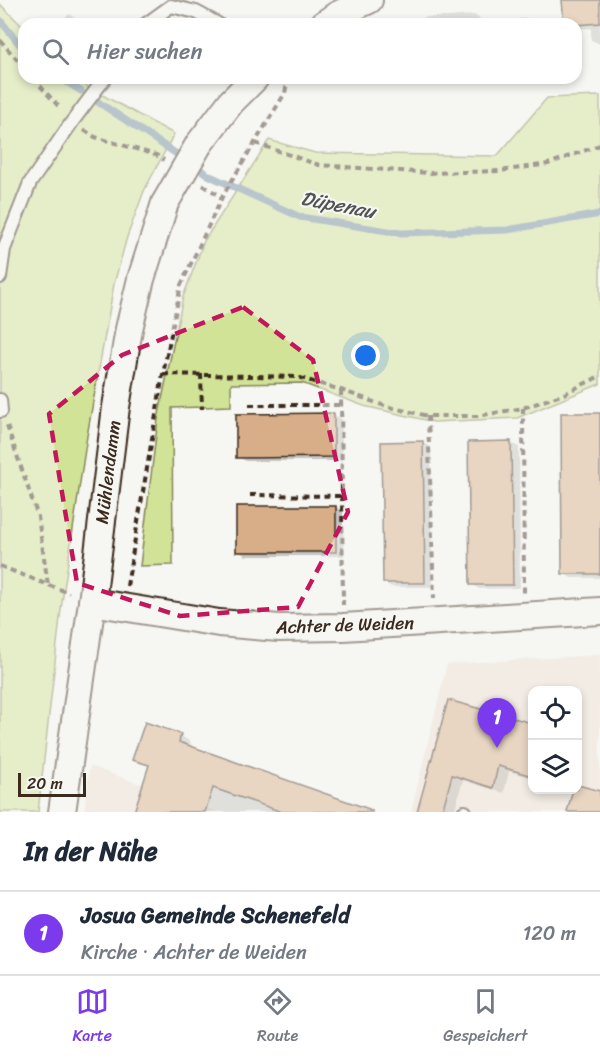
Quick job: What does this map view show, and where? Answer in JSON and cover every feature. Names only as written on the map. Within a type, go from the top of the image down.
[{"type":"street","points":[[333,18],[369,0]]},
{"type":"street","name":"Mühlendamm","points":[[62,812],[92,602],[116,407],[129,329],[141,279],[165,203],[199,144],[231,102],[249,84]]},
{"type":"street","name":"Achter de Weiden","points":[[92,602],[219,623],[279,628],[343,627],[600,611]]},
{"type":"lane","points":[[154,18],[171,6],[196,12],[207,18]]},
{"type":"lane","points":[[0,277],[4,249],[30,183],[100,84]]},
{"type":"path","points":[[0,40],[18,61]]},
{"type":"path","points":[[38,84],[72,122],[95,137],[156,155]]},
{"type":"path","points":[[126,588],[163,374],[181,285],[222,197],[285,93],[287,84]]},
{"type":"path","points":[[255,143],[319,165],[429,173],[500,171],[548,164],[600,145]]},
{"type":"path","points":[[163,374],[297,377],[385,406],[428,416],[477,416],[523,408],[564,394],[600,376]]},
{"type":"path","points":[[201,374],[202,409]]},
{"type":"path","points":[[341,390],[343,612]]},
{"type":"path","points":[[249,405],[342,405]]},
{"type":"path","points":[[1,406],[38,517],[48,585]]},
{"type":"path","points":[[523,408],[524,600]]},
{"type":"path","points":[[428,416],[434,606]]},
{"type":"path","points":[[250,495],[342,496]]},
{"type":"path","points":[[0,566],[92,602]]},
{"type":"highlighted area","points":[[243,307],[313,360],[348,512],[298,607],[180,616],[77,583],[49,414],[122,355]]},
{"type":"shaded area","points":[[600,655],[600,812],[411,812],[447,664]]},
{"type":"shaded area","points":[[90,766],[218,812],[84,812]]},
{"type":"green space","points":[[0,4],[18,22],[18,84],[83,84],[174,134],[144,191],[127,237],[114,284],[87,436],[61,609],[38,812],[0,812]]},
{"type":"green space","points":[[600,96],[600,384],[517,418],[434,422],[364,406],[302,383],[231,384],[231,406],[172,408],[173,565],[140,566],[158,419],[183,297],[204,241],[269,140],[315,153],[497,156],[547,98]]},
{"type":"building","points":[[562,0],[600,0],[600,23],[582,24],[582,18],[564,18]]},
{"type":"building","points":[[334,413],[334,457],[236,458],[236,414]]},
{"type":"building","points":[[561,413],[600,413],[600,574],[562,574]]},
{"type":"building","points":[[423,441],[425,583],[383,583],[381,442]]},
{"type":"building","points":[[511,441],[513,585],[470,585],[468,442]]},
{"type":"building","points":[[236,506],[336,506],[336,552],[236,552]]},
{"type":"building","points":[[448,700],[528,722],[528,775],[498,766],[493,788],[452,775],[442,812],[417,812]]},
{"type":"building","points":[[145,722],[181,734],[179,742],[372,810],[372,812],[282,812],[213,788],[205,812],[134,812],[149,765],[132,760]]},
{"type":"building","points":[[582,786],[600,791],[600,812],[567,812],[572,794],[582,794]]},
{"type":"waterway","name":"Düpenau","points":[[0,20],[18,42]]},
{"type":"waterway","name":"Düpenau","points":[[70,84],[81,91]]},
{"type":"waterway","name":"Düpenau","points":[[98,102],[210,176],[300,217],[400,233],[507,230],[600,214]]},
{"type":"place","name":"Josua Gemeinde Schenefeld","points":[[497,748]]}]
